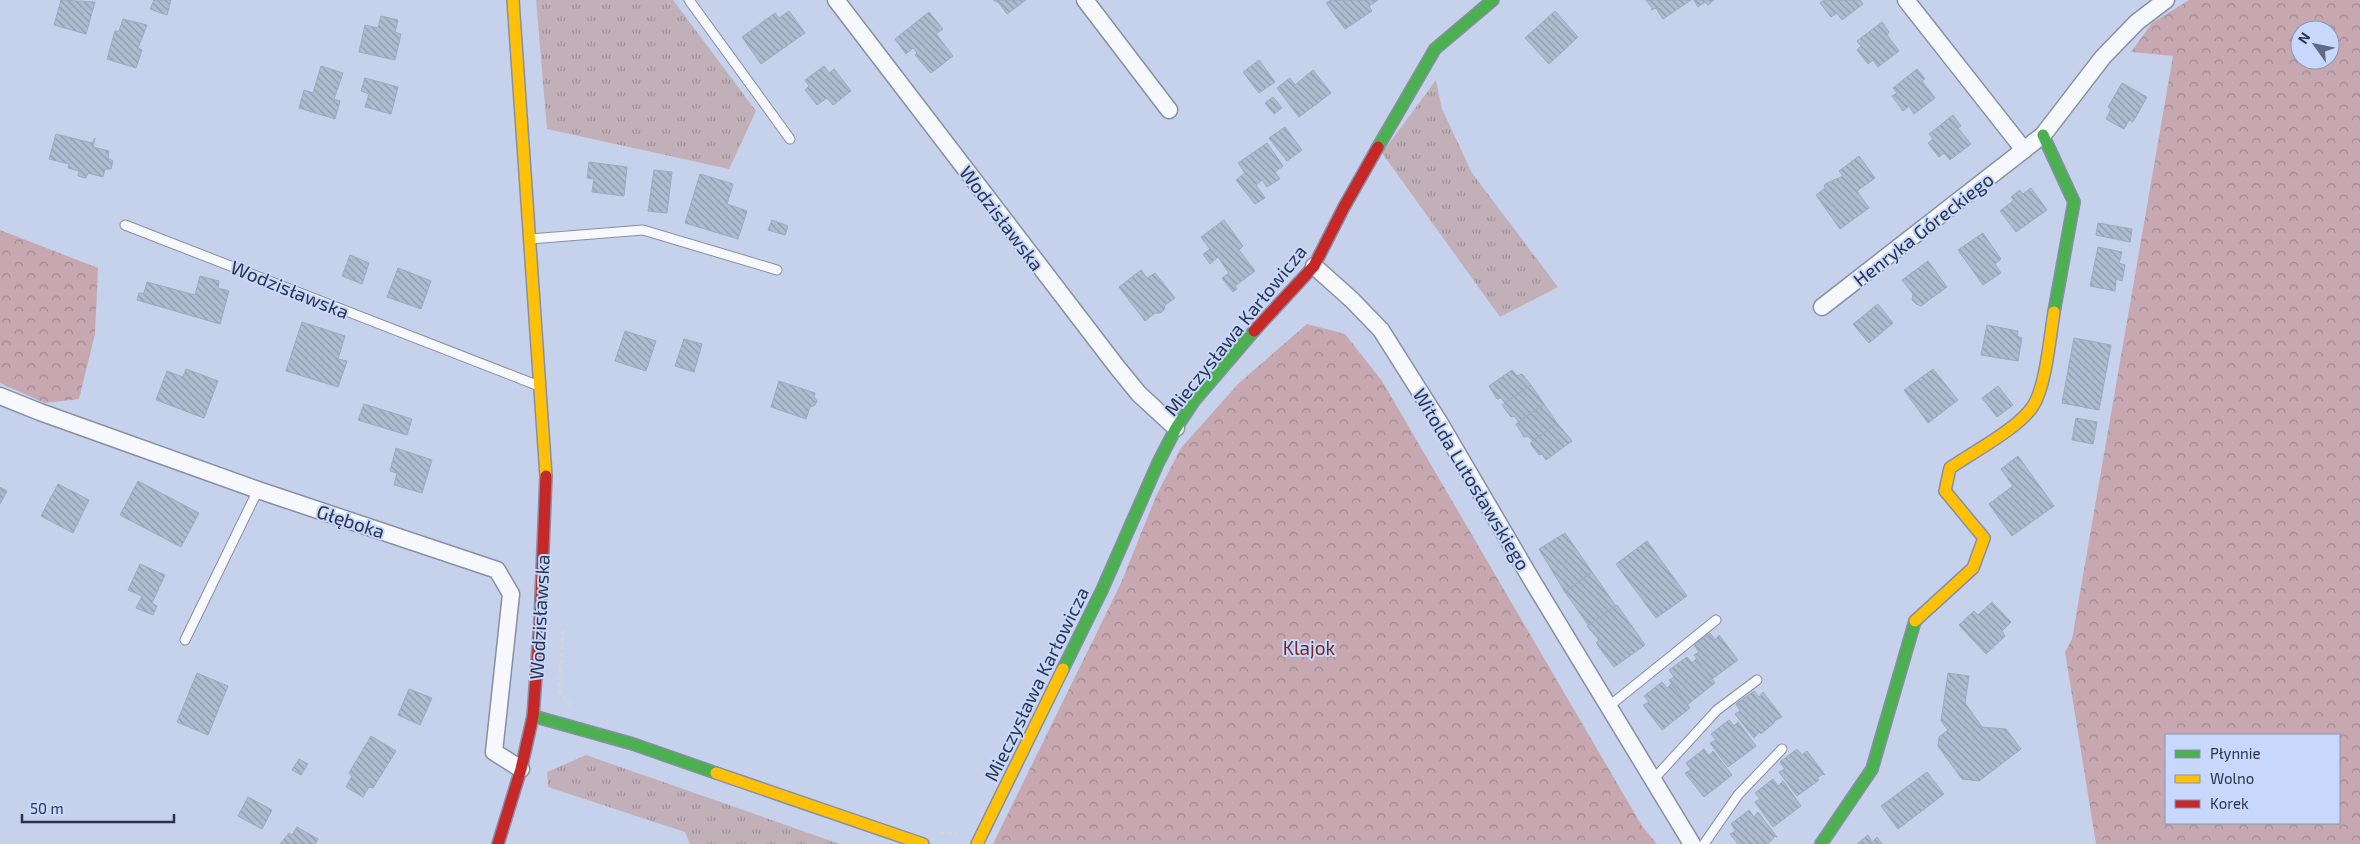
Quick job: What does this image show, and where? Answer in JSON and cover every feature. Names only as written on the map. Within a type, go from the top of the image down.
[{"type":"street","name":"Wodzisławska","points":[[498,844],[521,769],[533,716],[540,622],[546,476],[514,0]]},
{"type":"street","name":"Wodzisławska","points":[[836,0],[1117,367],[1139,394],[1176,428]]},
{"type":"street","points":[[1085,0],[1169,110]]},
{"type":"street","name":"Mieczysława Karłowicza","points":[[977,844],[1102,590],[1158,463],[1176,428],[1194,401],[1231,356],[1314,266],[1344,207],[1434,49],[1493,0]]},
{"type":"street","points":[[1906,0],[2024,150]]},
{"type":"street","name":"Henryka Góreckiego","points":[[1822,307],[2043,135],[2103,57],[2137,22],[2166,0]]},
{"type":"street","points":[[1821,844],[1872,769],[1913,623],[1973,568],[1984,538],[1945,491],[1950,468],[2022,419],[2034,405],[2041,387],[2074,202],[2043,135]]},
{"type":"street","name":"Witolda Lutosławskiego","points":[[1314,266],[1352,300],[1381,330],[1442,425],[1608,707],[1692,844]]},
{"type":"street","name":"Głęboka","points":[[0,396],[258,490],[497,570],[511,594],[494,752],[521,769]]},
{"type":"street","points":[[533,716],[633,744],[923,844]]},
{"type":"lane","points":[[689,0],[790,139]]},
{"type":"lane","name":"Wodzisławska","points":[[125,225],[539,386]]},
{"type":"lane","points":[[530,239],[643,230],[777,270]]},
{"type":"lane","points":[[186,640],[258,490]]},
{"type":"lane","points":[[1608,707],[1716,620]]},
{"type":"lane","points":[[1653,780],[1718,710],[1757,680]]},
{"type":"lane","points":[[1704,844],[1738,795],[1782,749]]},
{"type":"green space","points":[[536,0],[673,0],[756,111],[729,169],[547,129]]},
{"type":"green space","points":[[2189,0],[2360,0],[2360,844],[2096,844],[2065,652],[2072,639],[2173,56],[2131,52],[2152,23]]},
{"type":"green space","points":[[1436,80],[1442,109],[1472,173],[1558,287],[1500,317],[1382,153]]},
{"type":"green space","points":[[0,230],[98,268],[95,334],[79,399],[45,403],[0,383]]},
{"type":"green space","name":"Klajok","points":[[1307,324],[1345,334],[1382,381],[1642,826],[1657,844],[993,844],[1121,583],[1157,494],[1181,448],[1239,383]]},
{"type":"green space","points":[[586,755],[840,844],[690,844],[685,832],[548,787],[547,772]]},
{"type":"building","points":[[61,0],[95,2],[86,34],[54,25]]},
{"type":"building","points":[[154,0],[171,0],[167,15],[150,9]]},
{"type":"building","points":[[993,0],[1026,0],[1007,14],[999,3]]},
{"type":"building","points":[[1331,0],[1378,0],[1369,6],[1372,11],[1345,29],[1326,3]]},
{"type":"building","points":[[1646,0],[1691,0],[1663,19],[1656,8],[1651,10],[1652,8]]},
{"type":"building","points":[[1694,0],[1714,0],[1708,5],[1705,2],[1698,7]]},
{"type":"building","points":[[1824,0],[1860,0],[1863,4],[1842,20],[1837,13],[1831,17],[1820,3]]},
{"type":"building","points":[[789,11],[805,33],[761,64],[742,37],[775,13],[779,18]]},
{"type":"building","points":[[1555,11],[1578,37],[1549,64],[1525,38]]},
{"type":"building","points":[[929,12],[943,29],[936,34],[953,56],[931,73],[915,55],[917,53],[913,48],[906,54],[895,39]]},
{"type":"building","points":[[381,16],[398,20],[395,32],[401,34],[395,60],[359,52],[365,25],[378,28]]},
{"type":"building","points":[[123,19],[147,25],[138,48],[142,50],[136,68],[107,59],[115,31],[119,31]]},
{"type":"building","points":[[1882,22],[1889,32],[1887,35],[1899,51],[1878,67],[1873,60],[1868,64],[1857,50],[1861,46],[1857,41]]},
{"type":"building","points":[[1259,60],[1275,82],[1259,93],[1243,72]]},
{"type":"building","points":[[321,66],[343,73],[334,99],[340,101],[335,119],[299,108],[304,90],[313,93]]},
{"type":"building","points":[[824,66],[829,73],[834,69],[851,91],[833,105],[827,98],[817,105],[805,90],[809,86],[805,80]]},
{"type":"building","points":[[1917,69],[1925,79],[1922,81],[1935,98],[1914,114],[1909,106],[1903,111],[1892,96],[1897,93],[1893,88]]},
{"type":"building","points":[[1313,70],[1331,93],[1299,117],[1277,88],[1290,78],[1295,85]]},
{"type":"building","points":[[365,78],[398,87],[391,114],[365,107],[369,94],[361,91]]},
{"type":"building","points":[[2122,83],[2147,97],[2133,122],[2129,120],[2124,129],[2106,119],[2111,109],[2108,107]]},
{"type":"building","points":[[1273,97],[1282,108],[1274,114],[1265,103]]},
{"type":"building","points":[[1953,115],[1961,126],[1958,128],[1971,144],[1950,160],[1944,153],[1939,157],[1928,143],[1933,139],[1929,134]]},
{"type":"building","points":[[1285,127],[1302,150],[1287,161],[1269,138]]},
{"type":"building","points":[[56,134],[92,143],[95,138],[93,147],[109,151],[108,158],[113,161],[111,169],[105,169],[103,177],[88,173],[86,178],[78,176],[79,171],[68,168],[69,164],[49,159]]},
{"type":"building","points":[[1267,143],[1283,166],[1275,172],[1280,179],[1267,187],[1262,180],[1256,185],[1265,198],[1255,204],[1236,180],[1245,173],[1238,163]]},
{"type":"building","points":[[1859,156],[1875,178],[1857,191],[1869,208],[1840,229],[1816,195],[1824,189],[1825,184],[1843,176],[1839,171]]},
{"type":"building","points":[[589,162],[627,167],[624,196],[592,192],[594,179],[587,178]]},
{"type":"building","points":[[654,170],[672,172],[667,213],[648,211]]},
{"type":"building","points":[[700,174],[733,184],[727,204],[747,211],[738,239],[685,223]]},
{"type":"building","points":[[2031,188],[2047,210],[2016,232],[2000,211],[2014,200],[2011,197],[2020,190],[2023,194]]},
{"type":"building","points":[[772,220],[788,226],[785,235],[768,230]]},
{"type":"building","points":[[1224,220],[1243,246],[1239,250],[1255,271],[1235,286],[1237,289],[1233,292],[1222,278],[1229,273],[1218,257],[1210,264],[1203,254],[1210,249],[1201,237]]},
{"type":"building","points":[[2098,223],[2132,229],[2130,242],[2096,235]]},
{"type":"building","points":[[1983,233],[2001,259],[1995,264],[2001,273],[1983,285],[1958,250]]},
{"type":"building","points":[[2098,247],[2122,252],[2119,263],[2125,265],[2122,281],[2116,279],[2115,291],[2090,286]]},
{"type":"building","points":[[350,255],[369,263],[362,284],[342,276]]},
{"type":"building","points":[[1928,261],[1947,287],[1921,306],[1912,300],[1913,294],[1902,280]]},
{"type":"building","points":[[398,268],[431,281],[421,309],[387,297]]},
{"type":"building","points":[[1141,270],[1147,278],[1155,273],[1175,298],[1165,305],[1164,310],[1160,313],[1155,313],[1145,321],[1119,287]]},
{"type":"building","points":[[200,276],[219,281],[218,288],[229,291],[220,324],[137,300],[139,293],[144,293],[147,282],[195,295]]},
{"type":"building","points":[[1878,304],[1893,323],[1869,343],[1853,324]]},
{"type":"building","points":[[302,322],[345,336],[338,359],[347,361],[338,387],[286,371]]},
{"type":"building","points":[[1987,325],[2018,331],[2017,336],[2022,338],[2018,361],[1981,355]]},
{"type":"building","points":[[625,331],[656,341],[646,371],[615,361]]},
{"type":"building","points":[[2074,338],[2111,345],[2099,410],[2062,403]]},
{"type":"building","points":[[684,339],[702,344],[694,372],[675,366]]},
{"type":"building","points":[[186,369],[218,381],[204,418],[156,400],[167,371],[183,377]]},
{"type":"building","points":[[1933,369],[1958,400],[1928,423],[1904,390]]},
{"type":"building","points":[[1512,370],[1517,376],[1522,374],[1531,385],[1505,403],[1501,398],[1497,399],[1489,386]]},
{"type":"building","points":[[779,381],[815,393],[814,397],[817,401],[815,405],[810,407],[806,419],[771,407]]},
{"type":"building","points":[[1531,385],[1544,404],[1519,422],[1514,416],[1511,417],[1502,405]]},
{"type":"building","points":[[1998,386],[2013,405],[1997,417],[1982,398]]},
{"type":"building","points":[[364,404],[412,419],[407,435],[358,420]]},
{"type":"building","points":[[1544,404],[1557,423],[1533,441],[1528,436],[1524,437],[1516,424]]},
{"type":"building","points":[[2076,418],[2097,422],[2093,444],[2072,440]]},
{"type":"building","points":[[1557,423],[1572,441],[1546,460],[1542,454],[1539,455],[1530,443]]},
{"type":"building","points":[[396,448],[432,460],[422,493],[394,485],[397,473],[390,471]]},
{"type":"building","points":[[2018,456],[2054,506],[2012,536],[1989,504],[2013,486],[2001,469]]},
{"type":"building","points":[[138,481],[199,513],[181,547],[120,515]]},
{"type":"building","points":[[58,484],[89,500],[73,533],[41,516]]},
{"type":"building","points":[[0,487],[7,491],[0,504]]},
{"type":"building","points":[[1565,533],[1592,572],[1565,592],[1539,549]]},
{"type":"building","points":[[1647,541],[1687,596],[1656,618],[1616,564]]},
{"type":"building","points":[[140,564],[165,575],[152,603],[157,606],[153,615],[136,608],[142,596],[128,590]]},
{"type":"building","points":[[1592,572],[1616,606],[1589,626],[1565,592]]},
{"type":"building","points":[[1992,602],[2011,622],[2002,631],[2005,636],[1986,654],[1959,625],[1974,611],[1978,615]]},
{"type":"building","points":[[1617,605],[1645,645],[1614,667],[1596,643],[1599,640],[1587,626]]},
{"type":"building","points":[[1710,633],[1715,640],[1719,635],[1738,660],[1712,679],[1694,655],[1699,652],[1694,645]]},
{"type":"building","points":[[1687,657],[1692,663],[1696,659],[1715,683],[1687,705],[1669,680],[1674,677],[1669,670]]},
{"type":"building","points":[[197,673],[228,686],[208,735],[177,722]]},
{"type":"building","points":[[1948,673],[1969,676],[1965,703],[1982,727],[2006,729],[2021,749],[1979,781],[1962,779],[1938,746],[1939,737],[1948,730],[1941,721]]},
{"type":"building","points":[[1662,682],[1667,688],[1671,684],[1690,708],[1662,730],[1643,705],[1649,702],[1644,696]]},
{"type":"building","points":[[409,689],[432,698],[420,725],[398,715]]},
{"type":"building","points":[[1754,691],[1759,697],[1763,692],[1782,717],[1774,721],[1761,734],[1759,732],[1754,738],[1735,714],[1740,711],[1736,704]]},
{"type":"building","points":[[1729,720],[1734,726],[1738,722],[1756,746],[1728,767],[1710,743],[1716,740],[1711,734]]},
{"type":"building","points":[[371,736],[396,751],[373,788],[369,787],[363,797],[346,787],[352,776],[349,773]]},
{"type":"building","points":[[1704,749],[1709,756],[1713,751],[1732,775],[1704,797],[1685,773],[1691,770],[1686,763]]},
{"type":"building","points":[[1797,749],[1802,755],[1807,751],[1825,775],[1823,774],[1817,778],[1819,780],[1797,796],[1779,772],[1785,769],[1780,762]]},
{"type":"building","points":[[299,759],[308,764],[301,775],[292,770]]},
{"type":"building","points":[[1927,772],[1944,794],[1898,829],[1881,806]]},
{"type":"building","points":[[1773,779],[1778,786],[1783,781],[1801,806],[1773,827],[1755,802],[1760,799],[1755,793]]},
{"type":"building","points":[[248,797],[272,810],[262,829],[238,816]]},
{"type":"building","points":[[1749,810],[1754,817],[1758,812],[1777,837],[1775,836],[1768,844],[1738,844],[1730,834],[1736,831],[1731,824]]},
{"type":"building","points":[[297,827],[318,839],[315,844],[280,844],[289,833],[292,835]]},
{"type":"building","points":[[1868,835],[1872,842],[1877,837],[1882,844],[1857,844]]},
{"type":"traffic: fast","points":[[1378,147],[1435,49],[1493,0]]},
{"type":"traffic: fast","points":[[2043,135],[2074,202],[2054,312]]},
{"type":"traffic: fast","points":[[1063,669],[1102,590],[1158,463],[1176,428],[1194,401],[1254,331]]},
{"type":"traffic: fast","points":[[1821,844],[1872,769],[1915,621]]},
{"type":"traffic: fast","points":[[533,716],[633,744],[716,773]]},
{"type":"traffic: slow","points":[[513,0],[546,476]]},
{"type":"traffic: slow","points":[[1915,621],[1973,568],[1984,538],[1945,491],[1950,468],[2007,431],[2033,406],[2044,374],[2054,312]]},
{"type":"traffic: slow","points":[[977,844],[1063,669]]},
{"type":"traffic: slow","points":[[716,773],[923,844]]},
{"type":"traffic: jam","points":[[1254,331],[1314,266],[1344,207],[1378,147]]},
{"type":"traffic: jam","points":[[498,844],[521,769],[533,716],[540,622],[546,476]]}]
